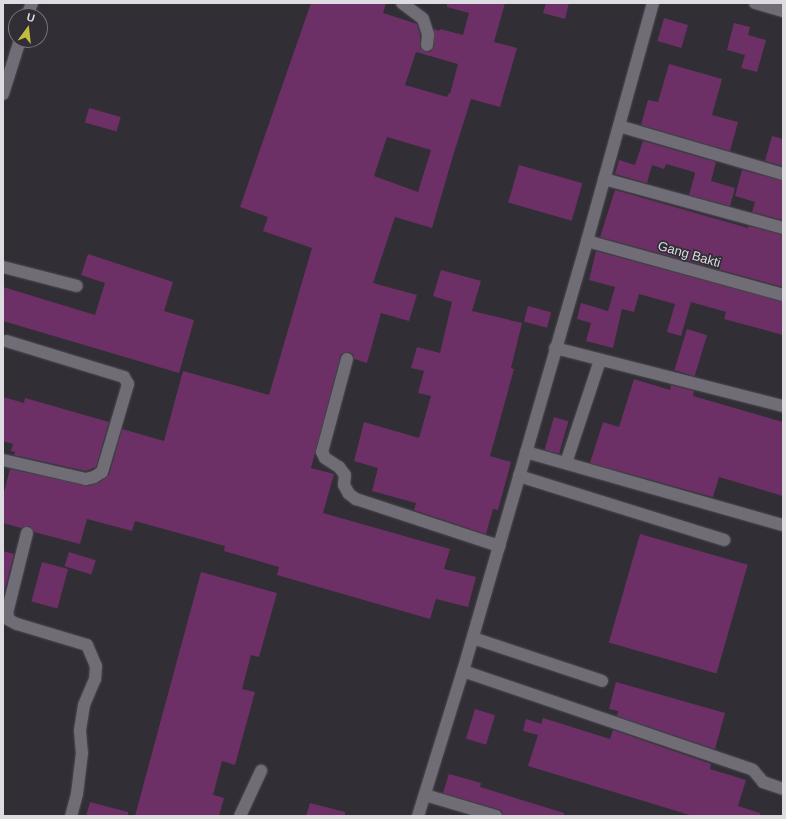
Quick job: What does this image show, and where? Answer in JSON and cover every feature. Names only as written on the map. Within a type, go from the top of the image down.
[{"type":"street","points":[[402,3],[423,19],[428,34],[427,45]]},
{"type":"street","points":[[418,816],[473,638],[555,348],[587,242],[653,3]]},
{"type":"street","points":[[755,3],[783,11]]},
{"type":"street","points":[[4,89],[17,48]]},
{"type":"street","points":[[619,126],[783,174]]},
{"type":"street","points":[[604,179],[783,228]]},
{"type":"street","name":"Gang Bakti","points":[[587,242],[783,295]]},
{"type":"street","points":[[3,267],[77,286]]},
{"type":"street","points":[[3,460],[86,479],[94,478],[102,472],[128,384],[124,377],[6,341]]},
{"type":"street","points":[[555,348],[783,406]]},
{"type":"street","points":[[347,359],[322,452],[325,458],[339,467],[345,475],[344,485],[349,494],[356,499],[499,546]]},
{"type":"street","points":[[566,463],[600,360]]},
{"type":"street","points":[[526,452],[783,525]]},
{"type":"street","points":[[519,476],[724,540]]},
{"type":"street","points":[[28,533],[7,613],[9,620],[17,624],[87,645],[96,666],[95,679],[84,705],[80,731],[82,753],[77,794],[71,816]]},
{"type":"street","points":[[473,638],[602,681]]},
{"type":"street","points":[[463,671],[753,770],[763,782],[783,789]]},
{"type":"street","points":[[240,816],[261,771]]},
{"type":"street","points":[[424,795],[496,816]]},
{"type":"building","points":[[311,3],[386,3],[383,13],[417,24],[420,35],[420,48],[430,52],[434,46],[434,29],[439,31],[440,29],[463,35],[469,13],[447,7],[447,3],[505,3],[494,42],[517,48],[500,107],[471,99],[432,228],[395,217],[373,283],[417,295],[409,321],[381,313],[367,363],[354,359],[353,354],[349,352],[341,354],[311,468],[334,474],[323,513],[450,549],[444,569],[476,577],[468,607],[436,599],[430,619],[277,575],[279,567],[224,551],[225,546],[135,521],[132,531],[87,519],[80,544],[34,532],[29,526],[21,528],[3,523],[3,496],[10,469],[88,486],[98,483],[109,475],[122,429],[164,441],[183,371],[269,395],[312,248],[263,231],[268,217],[240,207]],"holes":[[[416,52],[458,64],[450,94],[449,93],[447,97],[405,85]],[[387,137],[431,150],[418,192],[374,176]]]},
{"type":"building","points":[[546,3],[569,3],[565,19],[543,13]]},
{"type":"building","points":[[664,18],[688,25],[681,48],[657,41]]},
{"type":"building","points":[[734,23],[750,27],[748,35],[766,40],[757,72],[741,68],[745,55],[727,50]]},
{"type":"building","points":[[669,64],[722,79],[712,115],[738,122],[730,151],[641,125],[648,100],[658,102]]},
{"type":"building","points":[[89,108],[121,117],[117,132],[85,122]]},
{"type":"building","points":[[772,136],[783,139],[783,166],[765,161]]},
{"type":"building","points":[[643,141],[716,162],[711,181],[735,188],[730,206],[689,195],[695,174],[694,172],[666,164],[664,169],[652,165],[647,183],[615,174],[619,160],[635,165]]},
{"type":"building","points":[[519,165],[582,183],[572,221],[508,202]]},
{"type":"building","points":[[742,170],[783,181],[783,220],[752,212],[755,202],[735,196]]},
{"type":"building","points":[[615,190],[748,228],[748,226],[783,235],[783,287],[600,237]]},
{"type":"building","points":[[596,251],[783,302],[783,335],[724,319],[726,312],[691,302],[681,336],[667,332],[675,304],[639,294],[634,312],[622,309],[613,348],[586,341],[591,323],[577,319],[581,303],[608,311],[615,287],[589,280]]},
{"type":"building","points":[[88,254],[173,282],[164,311],[194,320],[179,373],[3,321],[3,287],[95,315],[105,283],[81,275]]},
{"type":"building","points":[[441,270],[481,281],[472,311],[522,323],[511,368],[514,369],[490,456],[511,462],[498,510],[493,509],[486,534],[414,510],[416,503],[372,491],[378,468],[354,461],[364,422],[419,438],[431,396],[418,393],[424,371],[411,368],[417,347],[440,353],[452,302],[433,296]]},
{"type":"building","points":[[528,306],[551,312],[547,328],[524,321]]},
{"type":"building","points":[[687,329],[707,335],[695,376],[674,370]]},
{"type":"building","points":[[634,379],[670,390],[671,385],[694,391],[693,396],[783,422],[783,496],[719,477],[713,497],[590,463],[603,422],[619,427]]},
{"type":"building","points":[[3,397],[24,403],[25,398],[109,422],[96,467],[86,471],[14,455],[15,452],[11,451],[13,444],[3,441]]},
{"type":"building","points":[[554,417],[568,421],[559,454],[545,450]]},
{"type":"building","points":[[640,534],[748,565],[717,673],[609,643]]},
{"type":"building","points":[[3,551],[14,554],[4,592],[3,592]]},
{"type":"building","points":[[69,552],[96,560],[91,575],[65,566]]},
{"type":"building","points":[[42,562],[68,569],[57,609],[31,602]]},
{"type":"building","points":[[201,572],[277,593],[259,657],[251,655],[242,689],[255,692],[235,765],[222,761],[213,795],[224,798],[219,816],[135,816]]},
{"type":"building","points":[[616,682],[725,713],[715,749],[617,716],[618,711],[609,709]]},
{"type":"building","points":[[475,709],[495,715],[486,745],[466,739]]},
{"type":"building","points":[[543,718],[610,739],[613,730],[711,764],[710,769],[746,780],[738,806],[760,813],[760,816],[693,816],[528,766],[538,735],[523,731],[526,719],[541,724]]},
{"type":"building","points":[[449,774],[481,783],[480,787],[564,813],[564,816],[503,816],[502,811],[498,809],[443,793]]},
{"type":"building","points":[[90,802],[128,812],[128,816],[86,816]]},
{"type":"building","points":[[310,803],[345,812],[345,816],[306,816]]}]
